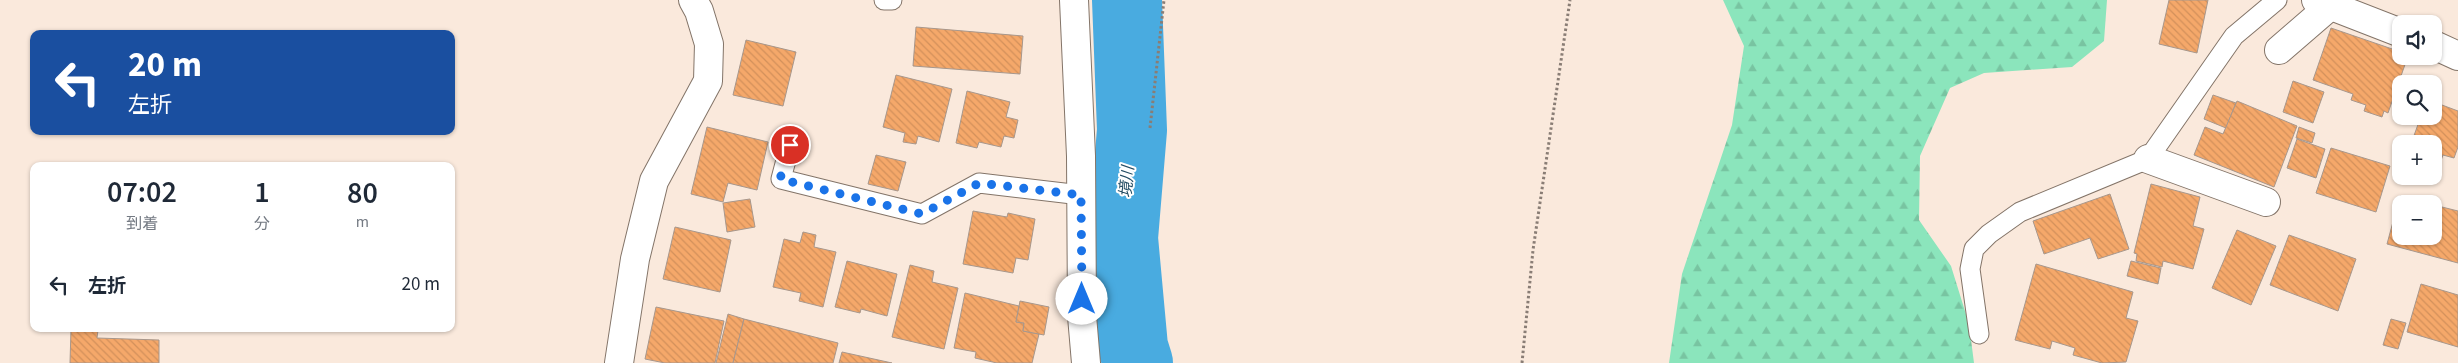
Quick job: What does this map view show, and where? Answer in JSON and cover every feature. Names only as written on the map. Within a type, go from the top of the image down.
[{"type":"street","points":[[620,363],[635,259],[654,181],[708,81],[709,44],[699,11],[693,0]]},
{"type":"street","points":[[1074,0],[1081,195],[1082,316],[1086,363]]},
{"type":"street","points":[[2279,50],[2323,3],[2392,30]]},
{"type":"street","points":[[2442,49],[2458,56]]},
{"type":"street","points":[[2148,159],[2266,202]]},
{"type":"lane","points":[[884,0],[892,0]]},
{"type":"lane","points":[[1979,334],[1970,269],[1974,249],[1989,234],[2020,212],[2148,159],[2234,36],[2277,0]]},
{"type":"lane","points":[[790,145],[780,179],[922,214],[979,183],[1081,195]]},
{"type":"path","points":[[1150,128],[1164,0]]},
{"type":"path","points":[[1522,363],[1533,250],[1570,0]]},
{"type":"green space","points":[[1723,0],[2107,0],[2104,41],[2072,67],[1984,73],[1950,88],[1920,156],[1919,220],[1951,266],[1969,324],[1974,363],[1669,363],[1682,274],[1732,125],[1744,46]]},
{"type":"building","points":[[2169,0],[2208,0],[2197,53],[2159,44]]},
{"type":"building","points":[[916,27],[1023,36],[1020,74],[913,66]]},
{"type":"building","points":[[2331,28],[2392,49],[2392,65],[2405,65],[2401,75],[2392,75],[2392,102],[2388,113],[2384,111],[2382,117],[2364,111],[2366,105],[2351,100],[2353,94],[2313,80]]},
{"type":"building","points":[[746,40],[796,52],[783,106],[733,95]]},
{"type":"building","points":[[896,75],[952,89],[939,142],[918,136],[916,144],[903,142],[905,133],[883,127]]},
{"type":"building","points":[[2293,81],[2324,92],[2313,123],[2283,112]]},
{"type":"building","points":[[967,91],[1010,102],[1006,117],[1018,120],[1014,138],[1004,136],[1001,147],[979,142],[977,148],[956,143]]},
{"type":"building","points":[[2213,95],[2236,103],[2226,128],[2204,119]]},
{"type":"building","points":[[2237,101],[2297,126],[2274,187],[2194,155],[2205,127],[2223,134]]},
{"type":"building","points":[[2442,105],[2458,111],[2458,147],[2454,158],[2443,155],[2442,158],[2442,135],[2414,135],[2418,125],[2442,125]]},
{"type":"building","points":[[707,127],[768,142],[757,190],[728,183],[723,202],[691,194]]},
{"type":"building","points":[[2299,127],[2315,133],[2312,143],[2296,138]]},
{"type":"building","points":[[2297,139],[2325,149],[2316,178],[2287,168]]},
{"type":"building","points":[[2331,148],[2390,166],[2376,212],[2316,193]]},
{"type":"building","points":[[876,155],[906,162],[898,191],[868,184]]},
{"type":"building","points":[[2151,184],[2200,197],[2193,226],[2204,229],[2193,269],[2163,261],[2162,267],[2136,261],[2137,254],[2134,253]]},
{"type":"building","points":[[2110,194],[2129,249],[2098,259],[2090,238],[2044,254],[2033,221]]},
{"type":"building","points":[[750,199],[755,227],[727,232],[723,203]]},
{"type":"building","points":[[2442,207],[2458,211],[2458,263],[2387,244],[2392,226],[2392,245],[2442,245]]},
{"type":"building","points":[[973,211],[1007,217],[1008,213],[1035,219],[1028,260],[1016,258],[1013,273],[963,264]]},
{"type":"building","points":[[675,227],[731,240],[720,292],[663,279]]},
{"type":"building","points":[[2237,230],[2276,246],[2251,305],[2212,288]]},
{"type":"building","points":[[803,232],[816,235],[814,247],[836,252],[823,307],[799,301],[801,293],[773,287],[784,239],[800,243]]},
{"type":"building","points":[[2289,235],[2356,259],[2338,311],[2270,285]]},
{"type":"building","points":[[847,261],[897,274],[887,316],[861,309],[860,313],[835,307]]},
{"type":"building","points":[[2131,261],[2161,268],[2158,284],[2127,276]]},
{"type":"building","points":[[2036,264],[2133,292],[2126,318],[2138,321],[2126,362],[2102,363],[2073,355],[2075,348],[2052,341],[2050,349],[2015,340]]},
{"type":"building","points":[[910,265],[934,271],[932,282],[958,288],[944,349],[892,337]]},
{"type":"building","points":[[2421,284],[2458,295],[2458,347],[2407,332]]},
{"type":"building","points":[[965,293],[1019,306],[1016,322],[1024,323],[1023,331],[1039,334],[1032,363],[997,363],[975,358],[976,352],[954,348]]},
{"type":"building","points":[[1020,301],[1049,307],[1044,335],[1023,331],[1024,323],[1016,322]]},
{"type":"building","points":[[656,307],[724,321],[715,363],[665,363],[645,359]]},
{"type":"building","points":[[728,314],[744,319],[733,363],[716,363]]},
{"type":"building","points":[[744,319],[838,343],[833,363],[733,363]]},
{"type":"building","points":[[2391,319],[2406,323],[2398,349],[2383,345]]},
{"type":"building","points":[[71,332],[98,332],[97,338],[159,340],[159,363],[70,363]]},
{"type":"building","points":[[842,352],[892,363],[839,363]]},
{"type":"waterway","name":"境川","points":[[1127,0],[1132,130],[1123,238],[1133,347],[1138,363]]},
{"type":"route","points":[[790,145],[780,179],[922,214],[979,183],[1081,195],[1082,299]]}]
